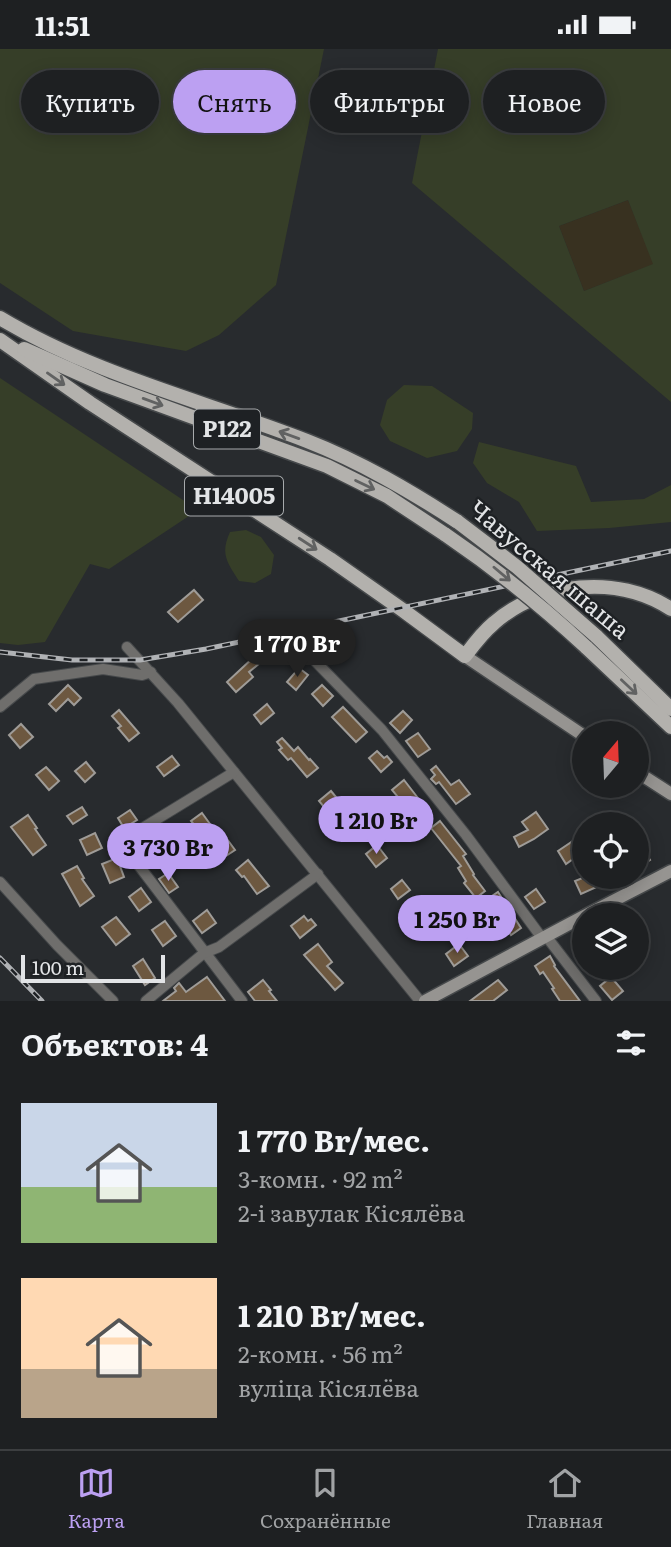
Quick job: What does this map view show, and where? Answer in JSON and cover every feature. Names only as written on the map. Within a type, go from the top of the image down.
[{"type":"main road","name":"Чавусская шаша","points":[[0,318],[19,330],[120,376],[307,442],[356,462],[413,492],[517,567],[671,727]]},
{"type":"main road","name":"Чавусская шаша","points":[[0,339],[105,384],[327,466],[387,496],[492,566],[558,621],[591,642],[671,709]]},
{"type":"main road","name":"Н14005","points":[[0,339],[90,403],[340,566],[465,656]]},
{"type":"main road","points":[[465,656],[479,637],[514,608],[537,597],[565,590],[591,586],[615,588],[638,593],[671,609]]},
{"type":"street","points":[[127,647],[178,702],[423,1001],[572,923]]},
{"type":"street","name":"Н14005","points":[[465,656],[572,728]]},
{"type":"street","points":[[316,662],[382,730],[596,1001]]},
{"type":"street","points":[[0,707],[34,679],[103,669],[142,675],[151,672]]},
{"type":"street","points":[[234,772],[123,840],[130,854],[242,1001]]},
{"type":"street","points":[[649,780],[671,795]]},
{"type":"street","points":[[610,903],[671,871]]},
{"type":"street","points":[[146,1001],[204,953],[219,947],[318,874]]},
{"type":"street","points":[[0,882],[113,1001]]},
{"type":"shaded area","points":[[628,200],[654,264],[584,291],[559,226]]},
{"type":"green space","points":[[0,49],[324,49],[320,70],[310,70],[310,118],[276,285],[219,335],[186,351],[73,331],[0,283]]},
{"type":"green space","points":[[438,49],[671,49],[671,402],[412,183],[422,133],[469,133],[469,70],[434,70]],"holes":[[[628,200],[653,264],[584,291],[559,226]]]},
{"type":"green space","points":[[0,378],[198,510],[109,569],[90,564],[45,642],[18,645],[0,643]]},
{"type":"green space","points":[[404,385],[432,386],[473,413],[472,429],[457,451],[427,458],[390,441],[380,425],[387,400]]},
{"type":"green space","points":[[479,442],[576,466],[591,502],[644,499],[671,485],[671,522],[537,531],[519,502],[487,483],[473,463]]},
{"type":"green space","points":[[246,530],[261,537],[274,555],[271,574],[255,583],[239,581],[225,552],[230,532]]},
{"type":"building","points":[[194,590],[203,600],[178,622],[168,612]]},
{"type":"building","points":[[254,657],[260,663],[249,672],[253,677],[236,692],[227,682]]},
{"type":"building","points":[[299,668],[308,675],[296,690],[287,682]]},
{"type":"building","points":[[68,685],[81,698],[74,705],[68,699],[56,711],[49,704]]},
{"type":"building","points":[[322,685],[333,696],[323,706],[312,694]]},
{"type":"building","points":[[267,704],[274,713],[261,724],[254,715]]},
{"type":"building","points":[[343,707],[367,732],[356,742],[332,717]]},
{"type":"building","points":[[119,710],[139,733],[129,741],[112,716]]},
{"type":"building","points":[[403,711],[412,720],[400,733],[390,723]]},
{"type":"building","points":[[21,724],[33,737],[20,748],[9,735]]},
{"type":"building","points":[[418,733],[430,749],[418,757],[406,741]]},
{"type":"building","points":[[282,738],[294,751],[298,747],[318,768],[307,777],[291,758],[288,760],[279,750],[282,748],[277,742]]},
{"type":"building","points":[[377,751],[392,762],[381,772],[369,758]]},
{"type":"building","points":[[172,756],[179,765],[164,776],[157,767]]},
{"type":"building","points":[[86,762],[95,773],[85,782],[75,771]]},
{"type":"building","points":[[436,766],[451,785],[459,780],[470,794],[456,804],[439,782],[436,784],[431,779],[435,775],[431,770]]},
{"type":"building","points":[[46,767],[59,781],[49,790],[36,775]]},
{"type":"building","points":[[404,780],[428,811],[417,820],[392,790]]},
{"type":"building","points":[[331,791],[341,803],[329,813],[319,801]]},
{"type":"building","points":[[82,807],[87,815],[73,824],[67,816]]},
{"type":"building","points":[[130,810],[137,820],[124,828],[118,818]]},
{"type":"building","points":[[536,812],[548,829],[519,847],[514,837],[528,830],[522,822]]},
{"type":"building","points":[[202,813],[210,824],[200,832],[191,821]]},
{"type":"building","points":[[28,815],[46,845],[33,855],[11,827]]},
{"type":"building","points":[[351,815],[362,825],[352,835],[342,824]]},
{"type":"building","points":[[440,821],[466,854],[463,856],[485,891],[476,898],[464,883],[466,881],[458,868],[461,866],[431,828]]},
{"type":"building","points":[[95,833],[102,848],[87,855],[80,840]]},
{"type":"building","points":[[224,835],[235,850],[226,856],[215,841]]},
{"type":"building","points":[[147,838],[159,856],[147,864],[134,846]]},
{"type":"building","points":[[572,842],[572,860],[566,864],[558,851]]},
{"type":"building","points":[[377,845],[387,858],[376,867],[366,854]]},
{"type":"building","points":[[117,858],[124,877],[110,883],[102,864]]},
{"type":"building","points":[[248,860],[269,886],[257,894],[236,870]]},
{"type":"building","points":[[77,866],[94,896],[80,906],[62,874]]},
{"type":"building","points":[[168,873],[178,887],[169,893],[159,879]]},
{"type":"building","points":[[402,880],[410,890],[398,899],[391,889]]},
{"type":"building","points":[[141,888],[151,902],[139,911],[129,897]]},
{"type":"building","points":[[536,889],[545,902],[534,909],[525,897]]},
{"type":"building","points":[[579,889],[592,889],[581,894]]},
{"type":"building","points":[[498,892],[521,928],[511,935],[503,923],[507,921],[503,911],[492,896]]},
{"type":"building","points":[[207,910],[216,923],[202,933],[193,921]]},
{"type":"building","points":[[426,911],[439,928],[429,937],[415,920]]},
{"type":"building","points":[[304,916],[316,925],[300,938],[291,926]]},
{"type":"building","points":[[116,917],[130,934],[116,945],[102,927]]},
{"type":"building","points":[[165,921],[176,936],[163,946],[152,930]]},
{"type":"building","points":[[318,944],[332,962],[327,966],[343,983],[335,990],[304,955]]},
{"type":"building","points":[[459,944],[468,956],[454,966],[446,954]]},
{"type":"building","points":[[550,956],[554,966],[580,1001],[560,1001],[543,972],[540,974],[535,966]]},
{"type":"building","points":[[143,959],[155,978],[145,985],[133,966]]},
{"type":"building","points":[[207,977],[225,1001],[163,1001],[176,991],[174,988],[179,983],[186,992]]},
{"type":"building","points":[[263,980],[277,1001],[255,1001],[248,992]]},
{"type":"building","points":[[498,980],[507,990],[493,1001],[470,1001]]},
{"type":"building","points":[[607,980],[614,980],[623,991],[612,1000],[600,986]]},
{"type":"railway","points":[[0,652],[72,660],[140,660],[206,649],[671,551]]},
{"type":"railway","points":[[0,958],[42,1001]]}]
